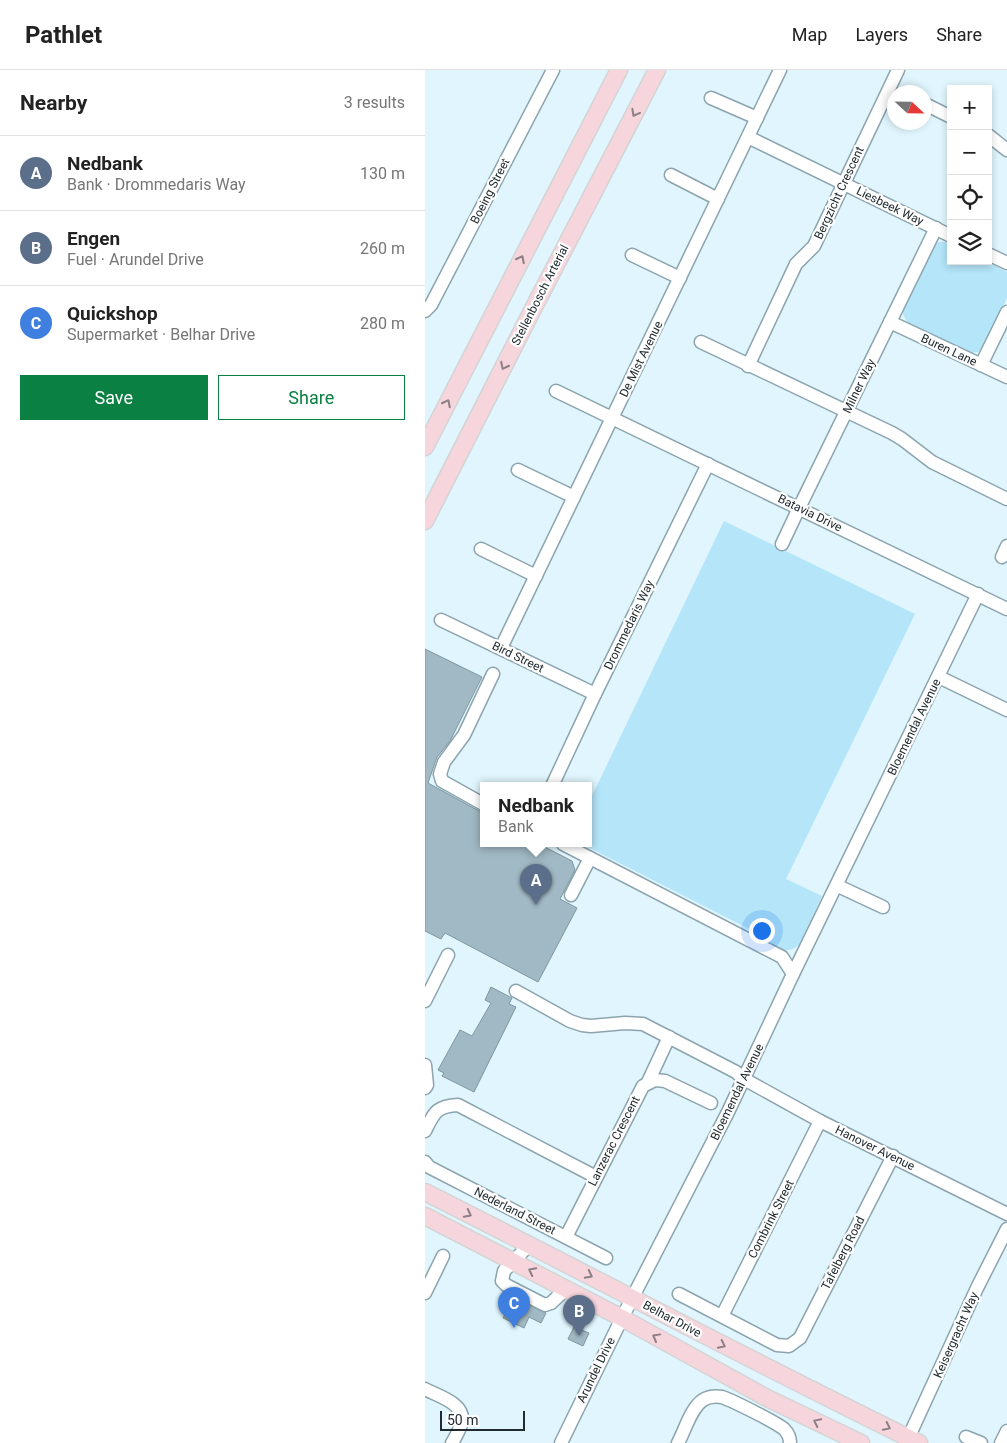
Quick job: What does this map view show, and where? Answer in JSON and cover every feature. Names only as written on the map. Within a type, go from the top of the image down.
[{"type":"main road","points":[[425,447],[619,70]]},
{"type":"main road","name":"Stellenbosch Arterial","points":[[425,521],[657,70]]},
{"type":"main road","name":"Belhar Drive","points":[[425,1192],[912,1441]]},
{"type":"main road","name":"Belhar Drive","points":[[425,1216],[622,1318],[759,1394],[861,1443]]},
{"type":"street","name":"Boeing Street","points":[[425,311],[431,305],[553,70]]},
{"type":"street","name":"De Mist Avenue","points":[[501,648],[780,70]]},
{"type":"street","name":"Bergzicht Crescent","points":[[896,85],[898,70]]},
{"type":"street","points":[[711,98],[757,118]]},
{"type":"street","name":"Bergzicht Crescent","points":[[748,366],[792,272],[803,256],[815,246],[844,184],[887,105]]},
{"type":"street","points":[[932,108],[947,115]]},
{"type":"street","name":"Liesbeek Way","points":[[748,137],[947,234]]},
{"type":"street","points":[[992,138],[1007,150]]},
{"type":"street","points":[[671,175],[718,199]]},
{"type":"street","name":"Milner Way","points":[[783,544],[936,228]]},
{"type":"street","points":[[632,255],[680,278]]},
{"type":"street","points":[[992,256],[1007,263]]},
{"type":"street","points":[[981,365],[1007,312]]},
{"type":"street","name":"Buren Lane","points":[[890,322],[1007,377]]},
{"type":"street","points":[[701,342],[892,433],[932,462],[1007,499]]},
{"type":"street","name":"Batavia Drive","points":[[556,391],[1007,608]]},
{"type":"street","name":"Drommedaris Way","points":[[554,782],[708,464]]},
{"type":"street","points":[[518,470],[574,497]]},
{"type":"street","points":[[481,550],[536,576]]},
{"type":"street","name":"Bloemendal Avenue","points":[[633,1297],[744,1079],[978,594]]},
{"type":"street","name":"Bird Street","points":[[441,620],[595,694]]},
{"type":"street","points":[[480,802],[442,781],[440,774],[444,762],[464,735],[493,674]]},
{"type":"street","points":[[939,676],[1007,710]]},
{"type":"street","points":[[569,847],[782,957],[793,974]]},
{"type":"street","points":[[571,895],[590,858]]},
{"type":"street","points":[[838,886],[883,907]]},
{"type":"street","points":[[425,1001],[448,955]]},
{"type":"street","points":[[782,957],[803,955]]},
{"type":"street","name":"Hanover Avenue","points":[[516,991],[570,1021],[582,1025],[643,1024],[736,1072],[744,1079],[821,1121],[1007,1214]]},
{"type":"street","points":[[648,1082],[669,1037]]},
{"type":"street","points":[[425,1065],[427,1085],[425,1088]]},
{"type":"street","name":"Lanzerac Crescent","points":[[566,1237],[641,1088],[648,1082],[655,1080],[665,1081],[711,1103]]},
{"type":"street","points":[[425,1131],[433,1115],[444,1106],[458,1105],[596,1177]]},
{"type":"street","name":"Combrink Street","points":[[722,1316],[821,1121]]},
{"type":"street","name":"Tafelberg Road","points":[[722,1316],[777,1345],[789,1346],[800,1338],[893,1156]]},
{"type":"street","name":"Nederland Street","points":[[425,1162],[429,1167],[606,1258]]},
{"type":"street","name":"Keisergracht Way","points":[[912,1441],[977,1288],[1007,1229]]},
{"type":"street","points":[[529,1244],[504,1270],[502,1281],[506,1285],[545,1305],[551,1303],[566,1289]]},
{"type":"street","points":[[425,1293],[443,1256]]},
{"type":"street","points":[[679,1294],[722,1316]]},
{"type":"street","name":"Arundel Drive","points":[[561,1443],[633,1297]]},
{"type":"street","points":[[425,1389],[456,1406],[461,1413],[462,1422],[453,1443]]},
{"type":"street","points":[[678,1443],[697,1406],[704,1399],[712,1396],[722,1398],[785,1430],[790,1438],[790,1443]]},
{"type":"street","points":[[1001,1443],[1007,1431]]},
{"type":"street","points":[[966,1437],[981,1443]]},
{"type":"shaded area","points":[[938,242],[947,242],[947,265],[992,264],[1007,272],[1007,298],[984,347],[978,352],[970,353],[907,322],[903,314],[903,309],[933,246]]},
{"type":"shaded area","points":[[724,521],[915,614],[786,879],[822,896],[799,945],[794,948],[783,950],[772,947],[761,935],[588,847],[592,847],[592,796]]},
{"type":"building","points":[[425,649],[482,677],[450,741],[437,757],[428,783],[480,811],[480,847],[545,847],[572,861],[575,870],[560,899],[577,908],[538,982],[445,933],[441,939],[425,931]]},
{"type":"building","points":[[491,987],[512,998],[509,1004],[516,1007],[474,1092],[442,1076],[444,1073],[438,1070],[460,1030],[472,1036],[491,1003],[485,1000]]},
{"type":"building","points":[[509,1295],[546,1313],[541,1323],[529,1317],[524,1328],[503,1318],[509,1307],[504,1305]]},
{"type":"building","points":[[574,1327],[589,1333],[583,1346],[568,1339]]},
{"type":"place","name":"Nedbank","points":[[536,905]]},
{"type":"place","name":"Quickshop","points":[[514,1328]]},
{"type":"place","name":"Engen","points":[[579,1336]]}]
